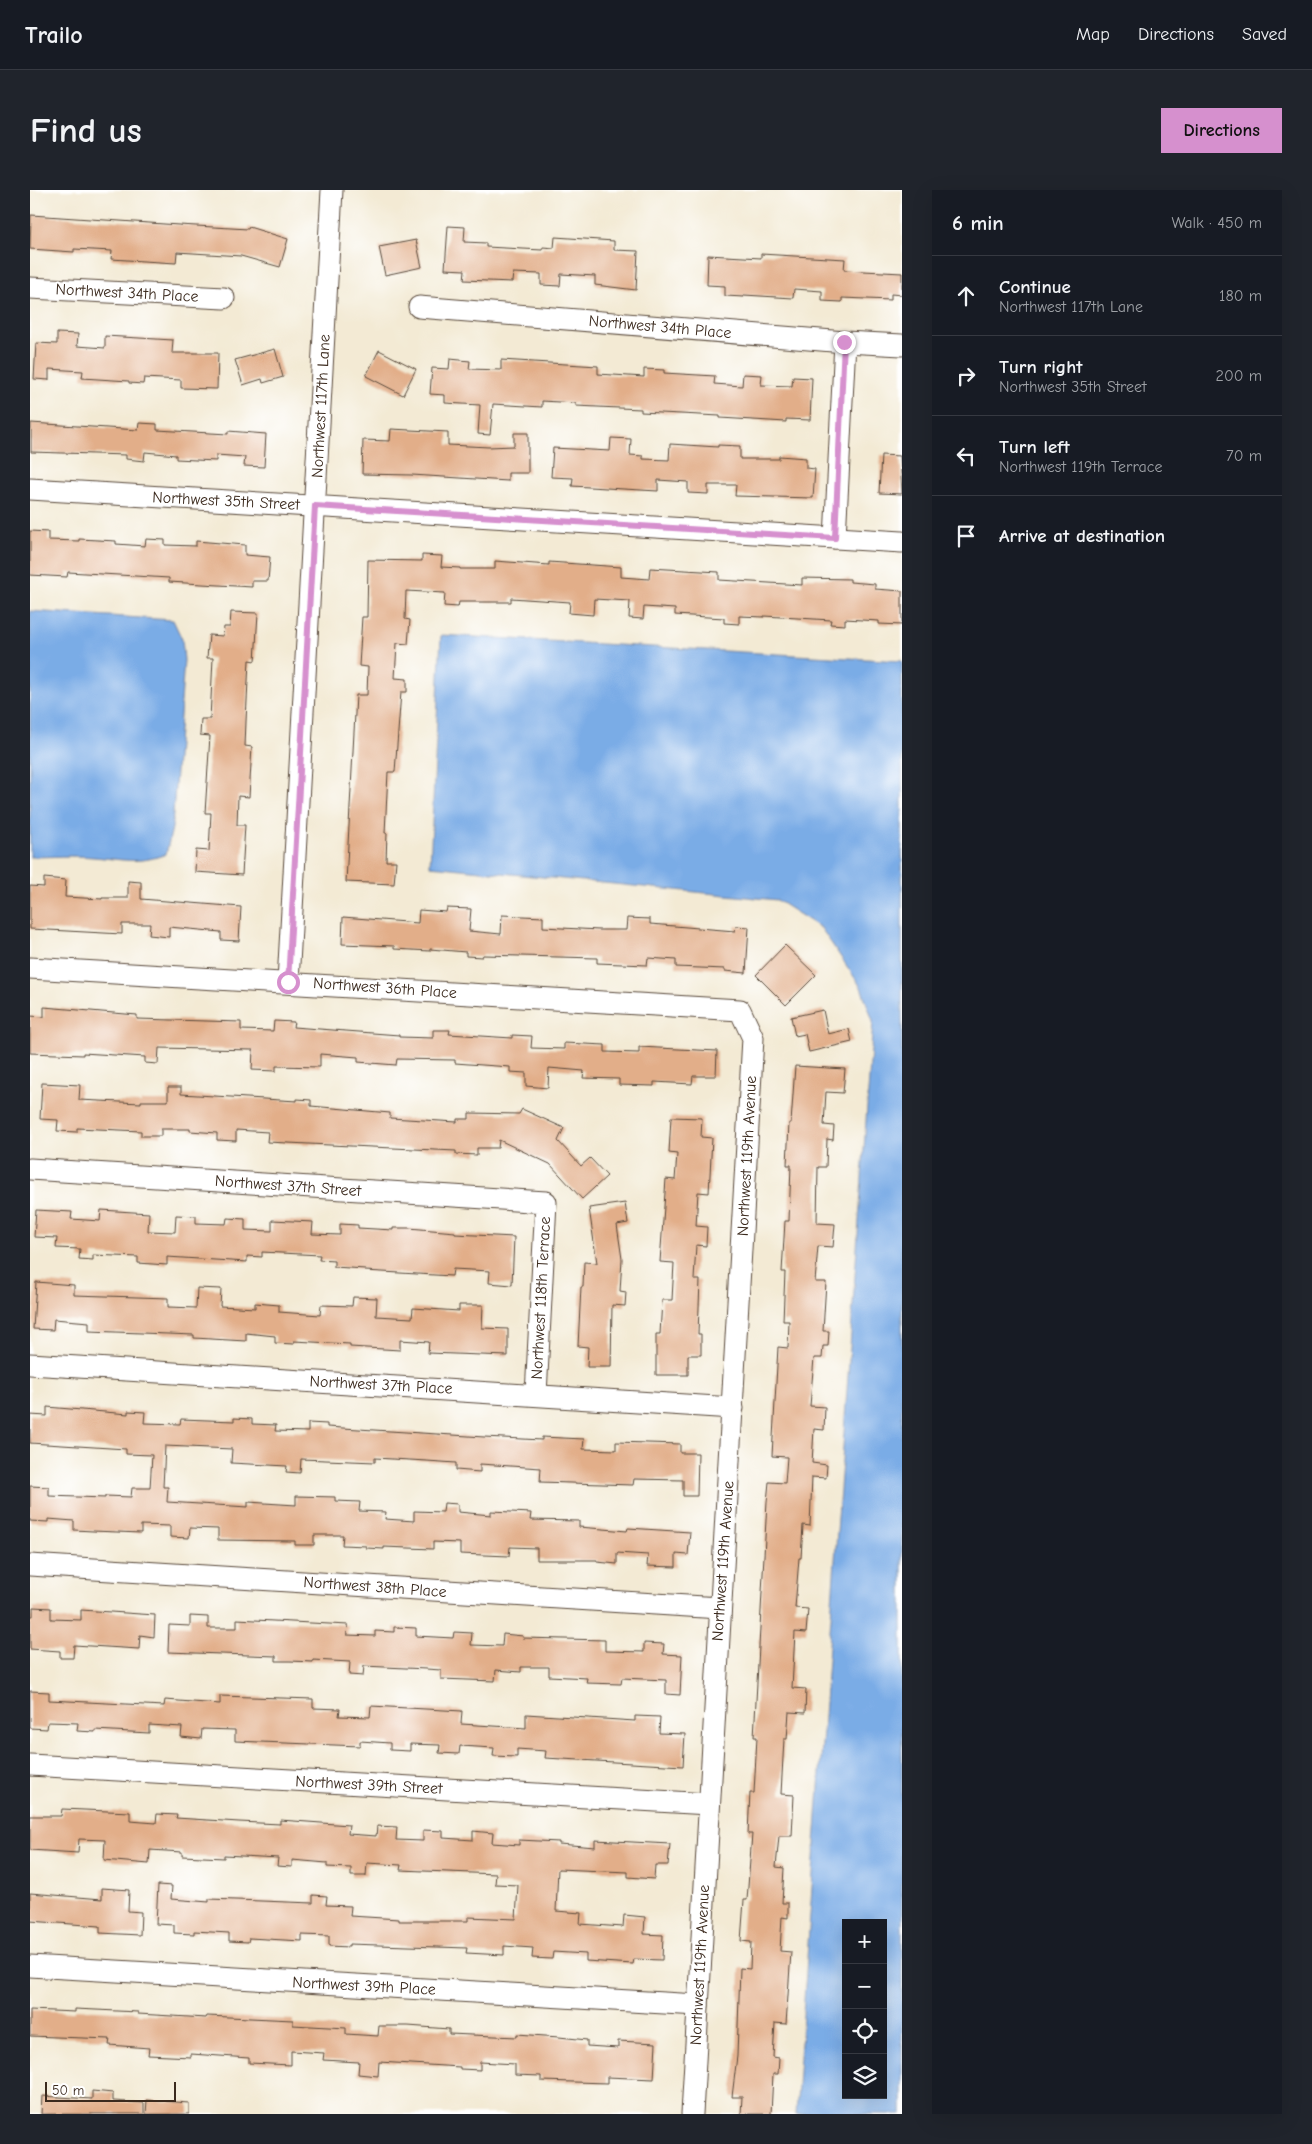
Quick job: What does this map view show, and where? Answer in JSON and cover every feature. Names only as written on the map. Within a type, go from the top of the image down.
[{"type":"street","name":"Northwest 117th Lane","points":[[288,982],[332,190]]},
{"type":"street","name":"Northwest 34th Place","points":[[30,288],[224,298]]},
{"type":"street","name":"Northwest 34th Place","points":[[419,307],[844,342],[902,345]]},
{"type":"street","points":[[835,538],[844,342]]},
{"type":"street","name":"Northwest 35th Street","points":[[30,489],[902,542]]},
{"type":"street","name":"Northwest 36th Place","points":[[30,968],[740,1010]]},
{"type":"street","name":"Northwest 119th Avenue","points":[[692,2114],[753,1038],[740,1010]]},
{"type":"street","name":"Northwest 37th Street","points":[[30,1169],[546,1202]]},
{"type":"street","name":"Northwest 118th Terrace","points":[[536,1395],[546,1202]]},
{"type":"street","name":"Northwest 37th Place","points":[[30,1364],[733,1408]]},
{"type":"street","name":"Northwest 38th Place","points":[[30,1565],[720,1608]]},
{"type":"street","name":"Northwest 39th Street","points":[[30,1765],[709,1804]]},
{"type":"street","name":"Northwest 39th Place","points":[[30,1966],[698,2005]]},
{"type":"water","points":[[30,611],[173,620],[182,639],[184,660],[172,828],[166,854],[138,860],[77,856],[30,857]]},
{"type":"water","points":[[441,635],[902,661],[902,2114],[796,2114],[873,1021],[861,987],[821,928],[777,900],[430,866]]},
{"type":"building","points":[[31,215],[248,229],[249,227],[288,239],[280,267],[241,256],[177,252],[176,263],[111,259],[112,251],[74,249],[74,252],[30,249]]},
{"type":"building","points":[[448,226],[465,227],[464,242],[486,243],[486,247],[542,250],[543,247],[554,248],[555,237],[614,241],[614,250],[638,251],[636,290],[595,285],[595,276],[561,274],[560,286],[541,285],[541,274],[513,273],[512,282],[464,280],[465,270],[445,269]]},
{"type":"building","points":[[416,240],[422,267],[385,275],[379,247]]},
{"type":"building","points":[[761,254],[845,259],[844,270],[902,273],[902,295],[891,294],[891,300],[842,298],[842,302],[822,301],[822,291],[794,289],[793,298],[744,295],[744,297],[725,296],[725,286],[707,285],[708,255],[761,258]]},
{"type":"building","points":[[57,333],[78,334],[77,346],[105,348],[105,336],[173,340],[172,353],[218,353],[217,389],[181,388],[181,380],[144,378],[143,384],[129,383],[129,381],[82,378],[83,371],[49,369],[49,380],[34,379],[36,343],[57,344]]},
{"type":"building","points":[[275,349],[283,377],[263,383],[262,379],[243,385],[235,360]]},
{"type":"building","points":[[379,350],[416,369],[403,395],[366,376]]},
{"type":"building","points":[[450,359],[470,361],[469,369],[501,370],[501,360],[598,366],[598,374],[644,377],[644,369],[664,370],[664,373],[715,376],[714,384],[742,386],[743,374],[762,375],[761,385],[792,386],[793,377],[812,378],[810,420],[786,419],[786,422],[720,418],[720,416],[641,412],[641,409],[576,406],[576,403],[542,401],[542,407],[493,404],[490,435],[478,434],[480,405],[445,403],[445,395],[430,394],[432,368],[449,369]]},
{"type":"building","points":[[31,423],[138,430],[139,423],[157,424],[157,430],[228,434],[228,431],[266,434],[264,467],[244,466],[245,457],[216,455],[216,461],[176,459],[176,455],[145,452],[144,461],[126,459],[126,455],[31,452]]},
{"type":"building","points":[[391,429],[448,432],[448,445],[489,447],[514,446],[514,433],[528,433],[528,473],[508,473],[508,481],[362,474],[363,440],[390,441]]},
{"type":"building","points":[[611,438],[631,439],[630,455],[643,456],[643,459],[669,460],[670,444],[718,447],[718,445],[740,446],[740,459],[779,459],[779,456],[806,458],[806,468],[815,469],[813,498],[735,496],[736,485],[708,485],[708,494],[688,493],[688,482],[658,480],[658,491],[572,486],[573,478],[551,477],[553,448],[610,451]]},
{"type":"building","points":[[881,455],[900,456],[902,494],[879,493]]},
{"type":"building","points":[[30,531],[48,532],[48,540],[116,541],[116,544],[145,546],[146,539],[165,540],[165,545],[196,546],[196,541],[245,545],[245,555],[270,557],[268,581],[252,581],[252,587],[169,582],[169,578],[68,572],[67,577],[30,575]]},
{"type":"building","points":[[422,555],[442,556],[441,567],[460,569],[495,569],[495,561],[549,565],[549,562],[621,567],[621,577],[649,579],[650,568],[719,572],[719,580],[802,585],[802,578],[850,579],[850,582],[875,584],[875,589],[902,591],[902,625],[879,624],[879,621],[845,619],[845,625],[830,624],[831,620],[764,616],[739,616],[739,624],[724,623],[724,618],[675,615],[675,609],[644,607],[643,619],[629,618],[630,601],[594,599],[593,615],[569,613],[570,602],[511,598],[511,602],[459,602],[458,607],[444,606],[445,593],[406,591],[405,619],[410,620],[408,644],[397,643],[395,678],[407,679],[407,692],[401,692],[395,772],[388,772],[385,833],[387,833],[386,861],[396,861],[394,884],[346,882],[356,695],[367,695],[368,667],[359,666],[362,617],[367,617],[368,560],[422,561]]},
{"type":"building","points":[[231,612],[258,613],[255,661],[249,660],[246,721],[245,746],[252,747],[249,797],[238,796],[237,825],[245,825],[242,875],[195,872],[196,850],[209,851],[211,813],[205,813],[210,736],[200,735],[201,719],[210,719],[213,658],[207,658],[209,635],[223,636],[224,627],[230,627]]},
{"type":"building","points":[[44,878],[66,880],[65,897],[128,898],[128,881],[141,882],[141,899],[241,907],[239,941],[221,940],[221,932],[169,927],[169,937],[149,935],[150,924],[122,924],[122,934],[30,929],[30,886],[44,887]]},
{"type":"building","points":[[447,908],[471,909],[469,931],[501,934],[502,915],[543,917],[543,927],[599,930],[626,930],[627,918],[650,919],[650,924],[735,931],[736,926],[749,927],[746,973],[725,971],[725,969],[676,967],[676,960],[648,958],[647,965],[597,963],[597,958],[483,955],[482,957],[466,956],[466,952],[394,949],[394,946],[342,944],[343,917],[418,923],[419,910],[446,912]]},
{"type":"building","points":[[785,945],[816,975],[786,1005],[756,975]]},
{"type":"building","points":[[44,1007],[137,1015],[137,1019],[241,1022],[241,1030],[273,1031],[274,1021],[294,1022],[293,1027],[399,1035],[399,1037],[433,1038],[433,1030],[450,1030],[449,1034],[512,1038],[512,1035],[532,1036],[531,1048],[564,1049],[564,1043],[605,1045],[605,1052],[639,1053],[639,1047],[717,1051],[716,1076],[693,1076],[692,1084],[654,1082],[654,1086],[619,1085],[619,1079],[583,1078],[584,1071],[549,1068],[548,1088],[526,1086],[526,1073],[510,1072],[510,1067],[455,1063],[455,1060],[397,1059],[396,1065],[358,1062],[358,1057],[320,1054],[320,1067],[276,1066],[276,1071],[252,1070],[253,1050],[159,1048],[158,1064],[145,1063],[145,1057],[83,1053],[83,1055],[30,1053],[30,1016],[44,1017]]},
{"type":"building","points":[[823,1010],[828,1034],[849,1029],[852,1042],[809,1052],[805,1034],[795,1036],[791,1017]]},
{"type":"building","points":[[795,1066],[845,1069],[843,1093],[826,1092],[824,1125],[834,1126],[833,1140],[827,1139],[826,1167],[818,1167],[817,1223],[835,1224],[833,1247],[818,1246],[815,1282],[826,1282],[823,1331],[829,1331],[828,1346],[823,1346],[822,1358],[814,1358],[810,1406],[825,1407],[824,1430],[814,1429],[812,1463],[827,1465],[826,1478],[812,1477],[810,1526],[803,1525],[801,1558],[799,1558],[795,1608],[808,1609],[806,1633],[795,1632],[792,1688],[806,1689],[805,1713],[789,1712],[787,1739],[784,1739],[781,1794],[794,1795],[792,1836],[779,1836],[776,1867],[784,1868],[782,1903],[788,1903],[788,1918],[782,1917],[780,1951],[791,1952],[786,2024],[775,2023],[773,2057],[779,2058],[778,2074],[773,2074],[771,2114],[741,2114],[742,2097],[732,2097],[737,2056],[740,1968],[750,1969],[751,1942],[741,1941],[744,1900],[747,1900],[752,1834],[748,1834],[750,1793],[754,1793],[757,1737],[754,1737],[767,1502],[769,1482],[785,1483],[787,1457],[772,1456],[778,1347],[788,1348],[789,1321],[783,1321],[785,1272],[782,1272],[785,1221],[789,1221],[791,1165],[787,1165]]},
{"type":"building","points":[[42,1083],[80,1085],[79,1100],[141,1103],[141,1101],[168,1101],[168,1087],[181,1087],[181,1094],[297,1101],[297,1099],[311,1100],[311,1106],[390,1113],[390,1118],[457,1122],[457,1119],[469,1119],[469,1113],[519,1114],[522,1109],[564,1128],[558,1141],[581,1166],[590,1158],[607,1176],[582,1199],[550,1164],[499,1140],[498,1148],[477,1148],[477,1155],[456,1154],[456,1151],[267,1142],[268,1132],[236,1130],[236,1141],[217,1140],[217,1133],[190,1131],[190,1129],[161,1129],[161,1136],[141,1136],[141,1131],[77,1128],[77,1132],[57,1131],[58,1120],[40,1119]]},
{"type":"building","points":[[671,1117],[702,1118],[701,1137],[712,1138],[709,1193],[698,1192],[696,1226],[707,1227],[706,1246],[696,1245],[694,1280],[700,1280],[698,1334],[701,1334],[701,1355],[688,1355],[688,1375],[656,1375],[656,1334],[660,1334],[662,1300],[672,1300],[674,1263],[660,1262],[666,1179],[675,1180],[677,1154],[669,1153]]},
{"type":"building","points":[[625,1203],[628,1223],[617,1225],[622,1259],[620,1291],[626,1292],[625,1306],[612,1305],[611,1367],[587,1367],[588,1347],[578,1346],[584,1262],[597,1263],[589,1208]]},
{"type":"building","points":[[36,1210],[72,1212],[71,1219],[100,1221],[101,1210],[149,1213],[148,1231],[175,1232],[176,1215],[196,1216],[196,1223],[226,1224],[227,1218],[245,1219],[245,1230],[272,1231],[272,1220],[313,1222],[312,1234],[340,1235],[340,1224],[358,1225],[358,1228],[393,1230],[393,1228],[409,1228],[455,1232],[455,1234],[514,1237],[512,1285],[489,1283],[490,1271],[453,1269],[452,1276],[365,1271],[365,1269],[334,1267],[334,1261],[319,1260],[320,1255],[262,1252],[262,1257],[247,1256],[247,1262],[167,1257],[167,1265],[138,1263],[138,1257],[93,1255],[93,1260],[79,1259],[80,1249],[56,1248],[57,1238],[34,1237]]},
{"type":"building","points":[[36,1282],[74,1285],[74,1295],[168,1298],[168,1307],[196,1308],[197,1288],[221,1289],[220,1306],[255,1308],[255,1303],[279,1305],[279,1312],[320,1315],[321,1305],[352,1306],[353,1297],[377,1298],[376,1316],[412,1318],[413,1308],[459,1311],[459,1305],[483,1305],[482,1328],[508,1329],[508,1356],[428,1353],[429,1342],[400,1340],[400,1350],[350,1347],[350,1344],[294,1341],[294,1344],[275,1343],[275,1336],[246,1333],[246,1341],[194,1338],[194,1335],[89,1331],[89,1322],[54,1319],[53,1330],[33,1329]]},
{"type":"building","points":[[47,1407],[128,1414],[128,1411],[145,1412],[144,1423],[180,1424],[181,1419],[234,1421],[234,1418],[252,1419],[252,1424],[276,1425],[275,1431],[308,1432],[308,1423],[327,1424],[327,1427],[484,1437],[542,1440],[542,1437],[584,1439],[583,1449],[616,1450],[616,1442],[680,1444],[680,1453],[698,1453],[697,1496],[683,1496],[683,1480],[634,1479],[633,1485],[540,1482],[541,1468],[480,1464],[480,1472],[456,1470],[456,1463],[375,1458],[375,1462],[301,1459],[300,1473],[286,1472],[287,1466],[231,1463],[232,1449],[165,1446],[163,1487],[168,1487],[167,1502],[248,1507],[248,1502],[296,1505],[296,1496],[335,1497],[335,1501],[360,1502],[359,1511],[386,1512],[385,1519],[414,1521],[414,1511],[443,1512],[444,1503],[458,1504],[458,1512],[491,1515],[491,1511],[531,1513],[530,1520],[579,1521],[579,1527],[627,1531],[628,1528],[690,1532],[688,1555],[676,1554],[676,1567],[647,1566],[648,1555],[617,1553],[617,1564],[597,1562],[597,1560],[537,1560],[537,1548],[510,1547],[509,1556],[460,1554],[460,1543],[433,1542],[433,1549],[384,1547],[384,1549],[342,1545],[343,1535],[314,1535],[314,1545],[295,1545],[295,1541],[218,1540],[218,1529],[190,1528],[189,1538],[170,1537],[170,1526],[141,1525],[141,1533],[74,1530],[74,1521],[48,1519],[48,1522],[30,1521],[30,1486],[49,1487],[49,1496],[105,1498],[105,1496],[131,1497],[132,1488],[150,1488],[152,1455],[126,1454],[126,1449],[30,1443],[30,1415],[47,1416]]},
{"type":"building","points":[[33,1607],[51,1608],[51,1619],[81,1620],[81,1610],[155,1615],[154,1637],[140,1635],[139,1649],[74,1645],[73,1658],[60,1658],[60,1651],[30,1649],[30,1616],[33,1616]]},
{"type":"building","points":[[190,1616],[208,1617],[208,1628],[237,1628],[237,1619],[348,1625],[347,1635],[375,1636],[375,1631],[394,1632],[394,1627],[416,1628],[416,1636],[453,1638],[454,1632],[472,1633],[471,1645],[502,1646],[503,1634],[523,1636],[523,1638],[605,1640],[605,1651],[644,1652],[644,1643],[664,1644],[663,1654],[682,1655],[680,1695],[666,1694],[666,1680],[622,1678],[621,1684],[586,1683],[587,1678],[549,1676],[549,1667],[521,1667],[521,1672],[496,1670],[495,1681],[441,1679],[441,1670],[364,1666],[363,1676],[349,1675],[350,1662],[276,1661],[276,1656],[168,1652],[169,1625],[190,1626]]},
{"type":"building","points":[[30,1691],[49,1692],[49,1700],[164,1706],[165,1700],[220,1704],[220,1696],[313,1699],[313,1708],[340,1709],[339,1716],[370,1717],[371,1706],[462,1711],[461,1724],[526,1728],[526,1714],[635,1721],[635,1716],[660,1717],[659,1733],[685,1734],[683,1766],[545,1758],[546,1751],[517,1749],[517,1757],[493,1756],[494,1748],[460,1746],[459,1754],[439,1753],[440,1745],[410,1744],[410,1751],[390,1750],[390,1743],[360,1741],[360,1746],[235,1741],[235,1730],[202,1729],[201,1739],[181,1737],[182,1727],[149,1725],[149,1733],[95,1730],[95,1732],[77,1731],[78,1723],[48,1722],[47,1729],[30,1728]]},
{"type":"building","points":[[62,1809],[130,1812],[130,1821],[156,1823],[157,1814],[177,1815],[176,1818],[239,1822],[280,1824],[280,1820],[349,1825],[348,1834],[376,1836],[377,1826],[397,1827],[396,1840],[423,1841],[423,1830],[443,1831],[443,1838],[473,1840],[473,1831],[493,1833],[492,1843],[519,1845],[519,1840],[559,1842],[559,1844],[595,1847],[595,1840],[670,1844],[668,1865],[655,1865],[654,1879],[628,1877],[628,1872],[558,1869],[556,1911],[581,1913],[580,1924],[623,1927],[624,1915],[645,1917],[644,1934],[663,1935],[662,1960],[634,1959],[633,1964],[586,1961],[586,1954],[553,1952],[552,1959],[532,1958],[533,1948],[504,1946],[504,1955],[466,1953],[467,1948],[349,1944],[349,1947],[329,1946],[329,1936],[302,1935],[302,1941],[249,1938],[248,1942],[229,1941],[229,1933],[194,1931],[194,1934],[174,1933],[174,1925],[156,1924],[158,1885],[172,1886],[171,1899],[209,1902],[209,1899],[313,1903],[313,1895],[327,1896],[326,1905],[351,1906],[350,1916],[399,1919],[399,1921],[468,1921],[468,1917],[516,1919],[518,1885],[495,1884],[496,1874],[400,1870],[401,1865],[367,1863],[366,1876],[351,1876],[351,1868],[327,1867],[327,1863],[292,1860],[292,1867],[277,1866],[278,1858],[224,1855],[224,1858],[182,1856],[182,1852],[150,1850],[149,1864],[104,1860],[105,1840],[79,1839],[78,1853],[30,1850],[30,1816],[61,1816]]},
{"type":"building","points":[[102,1888],[129,1890],[128,1911],[141,1912],[140,1935],[100,1933],[100,1926],[30,1921],[30,1893],[102,1899]]},
{"type":"building","points":[[75,2009],[206,2018],[207,2016],[293,2020],[293,2025],[346,2028],[346,2034],[378,2036],[379,2026],[408,2026],[449,2029],[449,2034],[517,2037],[517,2034],[587,2040],[587,2046],[618,2048],[618,2041],[656,2043],[654,2079],[607,2077],[607,2083],[541,2081],[541,2076],[515,2075],[515,2064],[480,2062],[480,2070],[379,2062],[378,2076],[358,2074],[359,2062],[323,2060],[324,2053],[291,2051],[291,2065],[249,2063],[249,2058],[191,2054],[191,2057],[148,2055],[149,2048],[109,2045],[110,2039],[30,2036],[30,2010],[75,2012]]},
{"type":"building","points":[[92,2091],[113,2093],[113,2101],[144,2103],[144,2114],[41,2114],[42,2096],[92,2099]]},
{"type":"building","points":[[147,2100],[189,2103],[189,2114],[146,2114]]},
{"type":"route","points":[[288,982],[315,506],[835,538],[844,342]]}]
